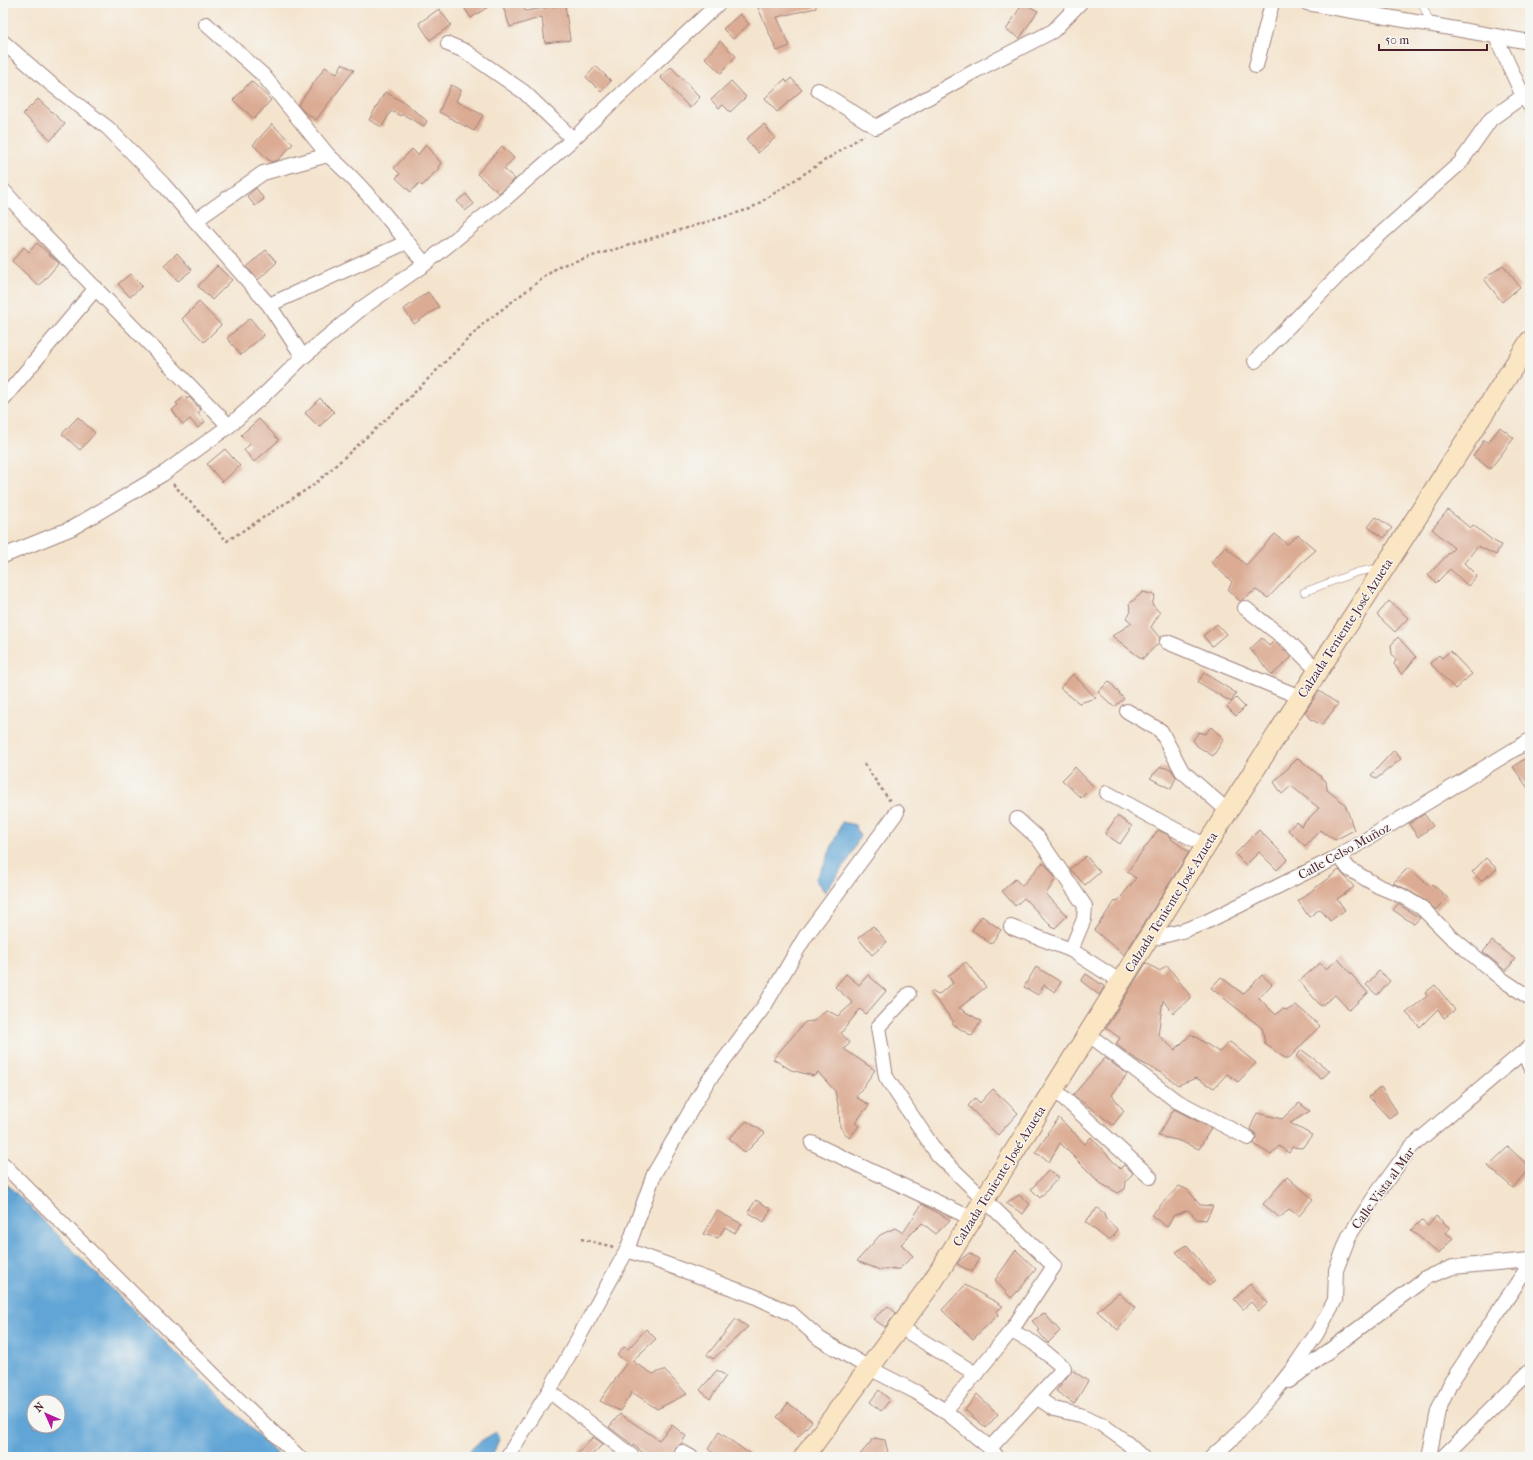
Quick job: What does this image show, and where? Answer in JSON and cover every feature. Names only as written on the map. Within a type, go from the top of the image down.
[{"type":"main road","name":"Calzada Teniente José Azueta","points":[[804,1457],[933,1281],[1317,670],[1530,341]]},
{"type":"street","points":[[3,556],[72,528],[163,474],[229,426],[303,357],[362,308],[425,264],[505,199],[719,3]]},
{"type":"street","points":[[818,90],[876,127],[975,71],[1052,31],[1080,3]]},
{"type":"street","points":[[1256,66],[1272,3]]},
{"type":"street","points":[[1307,3],[1530,42]]},
{"type":"street","points":[[206,24],[263,75],[328,155],[352,177],[425,264]]},
{"type":"street","points":[[1255,362],[1365,248],[1460,163],[1491,119],[1526,101],[1496,37]]},
{"type":"street","points":[[3,42],[51,84],[108,128],[163,184],[269,305],[303,357]]},
{"type":"street","points":[[448,44],[465,51],[524,92],[573,138]]},
{"type":"street","points":[[196,221],[263,173],[328,155]]},
{"type":"street","points":[[3,190],[34,225],[229,426]]},
{"type":"street","points":[[269,305],[407,242]]},
{"type":"street","points":[[3,399],[96,288]]},
{"type":"street","points":[[1246,608],[1295,647],[1317,670]]},
{"type":"street","points":[[1167,642],[1300,697]]},
{"type":"street","points":[[1127,710],[1161,731],[1182,771],[1228,811]]},
{"type":"street","name":"Calle Celso Muñoz","points":[[1147,940],[1182,931],[1204,923],[1339,856],[1530,740]]},
{"type":"street","points":[[1107,793],[1206,846]]},
{"type":"street","points":[[507,1457],[549,1390],[627,1250],[654,1174],[706,1084],[765,1005],[806,937],[897,812]]},
{"type":"street","points":[[1017,819],[1038,838],[1085,906],[1084,919],[1071,950]]},
{"type":"street","points":[[1339,856],[1349,869],[1378,886],[1402,896],[1422,908],[1456,941],[1503,980],[1530,998]]},
{"type":"street","points":[[1011,927],[1071,950],[1121,982]]},
{"type":"street","points":[[909,994],[878,1027],[886,1077],[938,1155],[985,1198],[1054,1266],[1011,1331],[945,1411]]},
{"type":"street","points":[[1088,1034],[1175,1100],[1248,1138]]},
{"type":"street","points":[[1527,1049],[1530,1067]]},
{"type":"street","name":"Calle Vista al Mar","points":[[1221,1454],[1273,1394],[1294,1367],[1317,1333],[1335,1300],[1336,1270],[1349,1236],[1372,1198],[1411,1147],[1527,1049]]},
{"type":"street","points":[[1054,1089],[1150,1177]]},
{"type":"street","points":[[812,1143],[973,1219]]},
{"type":"street","points":[[3,1164],[299,1457]]},
{"type":"street","points":[[627,1250],[754,1296],[792,1314],[820,1339],[869,1368],[916,1392],[945,1411],[994,1453],[1064,1368],[1034,1343],[1011,1331]]},
{"type":"street","points":[[1273,1394],[1427,1277],[1453,1266],[1530,1260]]},
{"type":"street","points":[[1429,1457],[1438,1410],[1451,1382],[1530,1264]]},
{"type":"street","points":[[900,1327],[976,1374]]},
{"type":"street","points":[[1443,1457],[1530,1371]]},
{"type":"street","points":[[549,1390],[634,1457]]},
{"type":"street","points":[[1038,1398],[1054,1409],[1080,1415],[1101,1424],[1126,1442],[1142,1457]]},
{"type":"lane","points":[[1422,3],[1431,25]]},
{"type":"lane","points":[[1304,592],[1357,572],[1384,567]]},
{"type":"path","points":[[163,474],[227,542],[315,484],[404,403],[484,323],[559,266],[750,209],[876,127]]},
{"type":"path","points":[[864,764],[897,812]]},
{"type":"path","points":[[581,1239],[627,1250]]},
{"type":"water","points":[[842,822],[855,825],[860,836],[850,857],[825,892],[815,880],[825,863]]},
{"type":"water","points":[[3,1180],[280,1457],[3,1457]]},
{"type":"water","points":[[496,1432],[500,1436],[492,1457],[463,1457],[479,1442]]},
{"type":"building","points":[[461,3],[494,3],[471,18]]},
{"type":"building","points":[[502,3],[523,3],[525,11],[565,5],[570,40],[545,43],[542,17],[510,27]]},
{"type":"building","points":[[756,3],[816,3],[816,8],[777,17],[790,46],[777,51]]},
{"type":"building","points":[[1023,3],[1038,11],[1020,38],[1006,30]]},
{"type":"building","points":[[439,9],[451,25],[430,40],[419,23]]},
{"type":"building","points":[[740,14],[749,24],[733,39],[723,29]]},
{"type":"building","points":[[720,41],[736,56],[721,73],[705,58]]},
{"type":"building","points":[[342,64],[354,70],[316,120],[303,111],[298,105],[325,67],[337,74]]},
{"type":"building","points":[[596,66],[611,81],[601,92],[586,77]]},
{"type":"building","points":[[671,67],[700,97],[690,108],[660,77]]},
{"type":"building","points":[[791,78],[802,90],[777,112],[765,98],[785,79],[787,83]]},
{"type":"building","points":[[251,81],[271,100],[254,119],[233,100]]},
{"type":"building","points":[[731,81],[746,97],[730,112],[723,105],[719,108],[711,100]]},
{"type":"building","points":[[451,85],[461,90],[456,101],[483,115],[474,131],[439,112]]},
{"type":"building","points":[[385,92],[405,103],[427,121],[424,126],[402,114],[401,116],[391,111],[382,127],[369,120]]},
{"type":"building","points":[[38,99],[65,124],[51,140],[23,114]]},
{"type":"building","points":[[272,124],[293,144],[278,160],[271,162],[253,145]]},
{"type":"building","points":[[764,124],[775,138],[758,153],[746,139]]},
{"type":"building","points":[[426,144],[441,163],[438,167],[439,168],[422,186],[419,183],[411,192],[396,178],[400,174],[394,168],[412,149],[418,155]]},
{"type":"building","points":[[502,146],[514,158],[504,169],[515,179],[499,193],[477,174]]},
{"type":"building","points":[[256,188],[264,199],[255,206],[247,196]]},
{"type":"building","points":[[466,194],[474,204],[465,211],[457,201]]},
{"type":"building","points":[[37,243],[59,263],[39,286],[12,261],[24,247],[29,252]]},
{"type":"building","points":[[266,250],[277,262],[258,280],[247,267]]},
{"type":"building","points":[[177,253],[192,270],[178,281],[164,265]]},
{"type":"building","points":[[1503,265],[1520,287],[1502,302],[1484,279]]},
{"type":"building","points":[[217,266],[232,280],[212,300],[198,286]]},
{"type":"building","points":[[130,274],[142,286],[130,297],[118,284]]},
{"type":"building","points":[[428,292],[439,307],[414,324],[404,309]]},
{"type":"building","points":[[199,302],[221,325],[204,342],[182,319]]},
{"type":"building","points":[[250,318],[264,335],[241,355],[227,338]]},
{"type":"building","points":[[185,396],[187,399],[189,397],[201,410],[198,413],[205,422],[198,428],[190,419],[183,425],[172,410],[178,405],[176,403]]},
{"type":"building","points":[[320,398],[334,412],[319,427],[305,413]]},
{"type":"building","points":[[78,417],[95,433],[80,450],[62,434]]},
{"type":"building","points":[[259,419],[279,440],[254,462],[244,450],[250,444],[241,435]]},
{"type":"building","points":[[1500,427],[1514,438],[1490,469],[1473,456],[1484,440],[1488,443]]},
{"type":"building","points":[[225,449],[240,466],[222,482],[207,464]]},
{"type":"building","points":[[1448,510],[1470,528],[1473,525],[1501,545],[1496,555],[1478,546],[1464,563],[1477,576],[1468,586],[1450,569],[1436,583],[1428,575],[1454,548],[1432,529]]},
{"type":"building","points":[[1376,517],[1392,528],[1384,538],[1368,527]]},
{"type":"building","points":[[1275,534],[1287,544],[1298,535],[1316,550],[1302,562],[1268,598],[1256,590],[1240,601],[1228,590],[1232,582],[1211,562],[1226,547],[1246,565]]},
{"type":"building","points":[[1143,592],[1155,595],[1152,604],[1160,613],[1151,627],[1160,638],[1159,643],[1142,659],[1112,636],[1132,623],[1126,618],[1131,612],[1129,604]]},
{"type":"building","points":[[1389,601],[1408,618],[1395,632],[1377,615]]},
{"type":"building","points":[[1217,624],[1226,634],[1212,646],[1203,636]]},
{"type":"building","points":[[1398,637],[1416,657],[1402,675],[1394,664],[1396,660],[1392,654],[1391,645]]},
{"type":"building","points":[[1262,638],[1269,646],[1274,641],[1292,657],[1272,675],[1250,649]]},
{"type":"building","points":[[1450,651],[1472,674],[1455,689],[1430,663],[1439,655],[1442,658]]},
{"type":"building","points":[[1204,673],[1236,693],[1231,702],[1198,682]]},
{"type":"building","points":[[1073,674],[1096,698],[1079,703],[1060,688]]},
{"type":"building","points":[[1109,681],[1124,699],[1114,707],[1098,692]]},
{"type":"building","points":[[1319,691],[1338,704],[1322,725],[1310,719],[1305,712]]},
{"type":"building","points":[[1236,698],[1245,707],[1236,716],[1227,707]]},
{"type":"building","points":[[1211,727],[1224,739],[1213,756],[1197,746],[1193,740],[1199,732],[1205,734]]},
{"type":"building","points":[[1394,750],[1401,759],[1376,779],[1371,775]]},
{"type":"building","points":[[1530,755],[1530,791],[1513,767]]},
{"type":"building","points":[[1298,758],[1326,781],[1327,790],[1345,804],[1354,830],[1335,840],[1320,830],[1305,846],[1288,830],[1296,822],[1301,826],[1319,808],[1291,786],[1282,794],[1274,782]]},
{"type":"building","points":[[1075,767],[1093,786],[1081,798],[1062,780]]},
{"type":"building","points":[[1161,767],[1171,769],[1176,777],[1171,789],[1150,778]]},
{"type":"building","points":[[1424,814],[1433,826],[1418,837],[1409,824]]},
{"type":"building","points":[[1117,816],[1132,826],[1120,844],[1105,834]]},
{"type":"building","points":[[1158,830],[1172,837],[1171,839],[1189,852],[1124,955],[1094,930],[1116,900],[1118,901],[1136,878],[1127,872]]},
{"type":"building","points":[[1259,830],[1288,859],[1277,870],[1259,852],[1246,865],[1235,854]]},
{"type":"building","points":[[1086,856],[1100,872],[1085,885],[1070,869]]},
{"type":"building","points":[[1486,858],[1497,869],[1481,881],[1472,872]]},
{"type":"building","points":[[1042,863],[1046,865],[1056,879],[1046,894],[1067,916],[1054,929],[1024,898],[1015,906],[1002,891],[1015,879],[1022,886]]},
{"type":"building","points":[[1408,868],[1430,886],[1432,884],[1448,898],[1436,910],[1426,901],[1393,883]]},
{"type":"building","points":[[1339,870],[1354,887],[1337,899],[1345,910],[1330,921],[1320,909],[1309,917],[1298,901]]},
{"type":"building","points":[[1398,904],[1420,918],[1414,924],[1393,910]]},
{"type":"building","points":[[982,916],[1001,930],[991,944],[972,930]]},
{"type":"building","points":[[873,926],[887,942],[872,955],[858,938]]},
{"type":"building","points":[[1492,941],[1515,959],[1506,971],[1483,952]]},
{"type":"building","points":[[1338,959],[1368,993],[1349,1010],[1335,995],[1321,1006],[1299,981],[1320,963],[1326,969]]},
{"type":"building","points":[[966,962],[986,987],[959,1008],[981,1021],[972,1036],[952,1024],[954,1022],[930,992],[931,991],[938,995],[953,983],[948,976]]},
{"type":"building","points":[[1146,963],[1160,971],[1167,965],[1191,997],[1173,1014],[1163,1000],[1158,1035],[1175,1050],[1191,1034],[1219,1052],[1230,1042],[1256,1063],[1238,1082],[1227,1074],[1214,1088],[1196,1078],[1178,1085],[1165,1075],[1137,1060],[1116,1044],[1120,1038],[1106,1028]]},
{"type":"building","points":[[1036,967],[1061,982],[1055,992],[1044,985],[1038,995],[1024,987]]},
{"type":"building","points":[[1379,971],[1390,981],[1377,995],[1366,985]]},
{"type":"building","points":[[846,974],[859,985],[868,975],[886,991],[866,1014],[860,1009],[841,1033],[850,1043],[844,1049],[875,1070],[856,1097],[869,1105],[855,1123],[859,1126],[849,1138],[840,1127],[839,1109],[835,1091],[818,1072],[814,1076],[791,1070],[773,1059],[805,1022],[814,1021],[826,1010],[838,1016],[853,1003],[835,987]]},
{"type":"building","points":[[1086,974],[1104,986],[1099,995],[1081,981]]},
{"type":"building","points":[[1262,975],[1272,984],[1259,998],[1276,1015],[1282,1009],[1288,1010],[1296,1005],[1320,1026],[1289,1058],[1285,1058],[1265,1044],[1262,1028],[1211,988],[1221,977],[1243,994]]},
{"type":"building","points":[[1435,985],[1455,1010],[1444,1018],[1438,1009],[1420,1027],[1406,1013],[1427,996],[1425,993]]},
{"type":"building","points":[[1302,1050],[1330,1071],[1321,1079],[1296,1056]]},
{"type":"building","points":[[1105,1058],[1127,1074],[1112,1095],[1124,1111],[1113,1125],[1073,1095]]},
{"type":"building","points":[[1381,1087],[1397,1112],[1389,1118],[1369,1097]]},
{"type":"building","points":[[993,1089],[1018,1113],[998,1135],[968,1106],[975,1098],[980,1103]]},
{"type":"building","points":[[1299,1103],[1310,1111],[1290,1123],[1312,1135],[1302,1148],[1292,1147],[1289,1153],[1279,1146],[1271,1155],[1254,1144],[1256,1137],[1255,1133],[1250,1129],[1257,1113],[1282,1119]]},
{"type":"building","points":[[1174,1109],[1211,1128],[1199,1149],[1177,1140],[1158,1136]]},
{"type":"building","points":[[1059,1118],[1085,1144],[1091,1137],[1120,1169],[1124,1165],[1133,1173],[1126,1182],[1125,1189],[1118,1193],[1100,1183],[1060,1143],[1049,1162],[1042,1156],[1035,1153],[1048,1134],[1047,1133]]},
{"type":"building","points":[[747,1121],[765,1133],[745,1153],[729,1138]]},
{"type":"building","points":[[1508,1147],[1530,1167],[1513,1188],[1488,1166]]},
{"type":"building","points":[[1048,1171],[1059,1177],[1040,1198],[1031,1189]]},
{"type":"building","points":[[1287,1177],[1313,1199],[1299,1216],[1289,1209],[1280,1218],[1263,1204]]},
{"type":"building","points":[[1179,1186],[1188,1190],[1200,1205],[1213,1206],[1206,1220],[1197,1219],[1188,1210],[1174,1215],[1167,1227],[1151,1215]]},
{"type":"building","points":[[1019,1195],[1030,1204],[1023,1214],[1006,1203]]},
{"type":"building","points":[[756,1200],[771,1209],[764,1222],[748,1212]]},
{"type":"building","points":[[922,1204],[950,1220],[936,1234],[922,1223],[901,1244],[913,1256],[899,1269],[880,1270],[857,1261],[880,1235],[895,1228],[903,1233]]},
{"type":"building","points":[[1097,1208],[1104,1213],[1106,1219],[1117,1229],[1114,1236],[1108,1240],[1085,1222]]},
{"type":"building","points":[[717,1211],[742,1224],[735,1233],[725,1227],[718,1238],[703,1234]]},
{"type":"building","points":[[1436,1216],[1450,1228],[1446,1233],[1453,1238],[1439,1254],[1411,1230],[1421,1220],[1428,1226]]},
{"type":"building","points":[[1187,1245],[1215,1281],[1209,1286],[1176,1252]]},
{"type":"building","points":[[1016,1250],[1036,1269],[1011,1298],[995,1280]]},
{"type":"building","points":[[969,1253],[979,1259],[972,1272],[957,1264]]},
{"type":"building","points":[[1250,1284],[1268,1303],[1259,1311],[1251,1302],[1243,1309],[1234,1299]]},
{"type":"building","points":[[965,1285],[1003,1306],[997,1311],[999,1314],[973,1339],[942,1310]]},
{"type":"building","points":[[1119,1293],[1135,1308],[1118,1330],[1097,1311]]},
{"type":"building","points":[[888,1306],[896,1313],[885,1327],[873,1319]]},
{"type":"building","points":[[1044,1313],[1060,1331],[1048,1343],[1032,1321]]},
{"type":"building","points":[[736,1319],[748,1327],[713,1359],[707,1355]]},
{"type":"building","points":[[646,1329],[656,1339],[632,1361],[653,1374],[664,1370],[687,1394],[657,1409],[632,1392],[620,1411],[600,1401],[627,1362],[617,1355],[624,1347],[628,1349]]},
{"type":"building","points":[[717,1370],[726,1376],[710,1399],[700,1390]]},
{"type":"building","points":[[1072,1370],[1088,1381],[1074,1404],[1056,1391]]},
{"type":"building","points":[[879,1390],[890,1400],[881,1411],[870,1402]]},
{"type":"building","points":[[977,1394],[998,1414],[986,1428],[965,1410]]},
{"type":"building","points":[[788,1403],[812,1421],[798,1437],[777,1417]]},
{"type":"building","points":[[620,1414],[659,1440],[672,1425],[686,1436],[681,1444],[675,1448],[672,1457],[649,1457],[609,1427]]},
{"type":"building","points":[[719,1432],[754,1457],[718,1457],[708,1449]]},
{"type":"building","points":[[593,1437],[603,1444],[590,1457],[574,1457]]},
{"type":"building","points":[[874,1438],[885,1440],[888,1453],[885,1457],[858,1457]]}]
